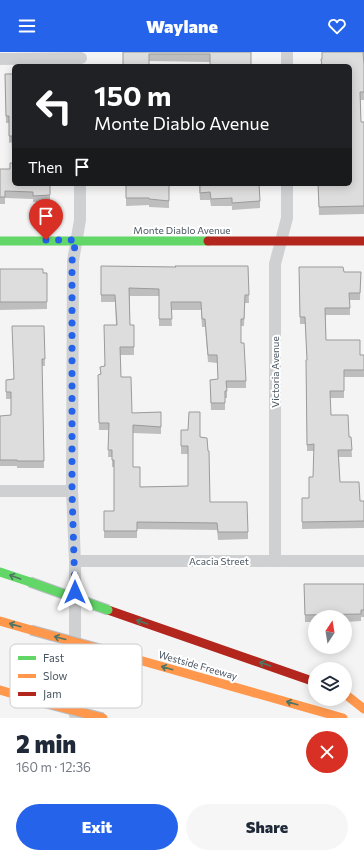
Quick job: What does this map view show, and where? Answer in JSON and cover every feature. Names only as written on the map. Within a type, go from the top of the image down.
[{"type":"main road","name":"Monte Diablo Avenue","points":[[0,241],[364,240]]},
{"type":"main road","points":[[0,572],[308,680]]},
{"type":"main road","name":"Westside Freeway","points":[[0,621],[82,644]]},
{"type":"main road","name":"Westside Freeway","points":[[142,661],[343,718]]},
{"type":"main road","points":[[0,690],[10,693]]},
{"type":"main road","points":[[352,700],[364,709]]},
{"type":"main road","points":[[65,708],[103,718]]},
{"type":"street","points":[[287,52],[287,64]]},
{"type":"street","points":[[0,58],[81,59]]},
{"type":"street","points":[[75,644],[75,561],[72,491],[72,261],[80,220],[80,186]]},
{"type":"street","name":"Victoria Avenue","points":[[275,561],[275,264],[287,218],[287,186]]},
{"type":"street","points":[[0,491],[72,491]]},
{"type":"street","name":"Acacia Street","points":[[75,561],[364,561]]},
{"type":"building","points":[[123,52],[251,52],[251,64],[210,64],[210,54],[149,54],[149,64],[123,64]]},
{"type":"building","points":[[322,52],[364,52],[364,92],[360,92],[361,122],[364,122],[364,206],[319,207],[318,186],[352,186],[352,64],[322,64]]},
{"type":"building","points":[[5,74],[12,74],[12,136],[9,136],[9,116],[6,116]]},
{"type":"building","points":[[10,163],[12,163],[12,186],[50,186],[50,195],[33,196],[33,192],[5,191],[5,197],[0,197],[0,169],[10,169]]},
{"type":"building","points":[[126,186],[169,186],[169,201],[149,198],[126,198]]},
{"type":"building","points":[[200,186],[259,186],[260,201],[232,203],[232,198],[211,199],[210,192],[200,193]]},
{"type":"building","points":[[101,266],[248,266],[249,295],[245,295],[244,319],[241,319],[241,343],[244,343],[246,381],[226,381],[227,391],[225,391],[225,403],[211,403],[210,380],[218,379],[217,355],[208,355],[205,319],[202,319],[201,302],[171,302],[172,319],[159,319],[159,289],[129,288],[130,325],[134,325],[134,347],[120,347],[121,377],[131,377],[132,413],[161,412],[161,427],[133,425],[133,467],[140,467],[140,487],[188,486],[188,446],[181,446],[181,430],[188,430],[189,412],[200,412],[200,437],[207,438],[209,451],[210,502],[247,502],[248,532],[218,532],[217,523],[137,522],[137,531],[104,531],[104,511],[114,511],[114,460],[112,460],[112,450],[108,450],[109,423],[99,423],[98,375],[101,374],[100,367],[105,366],[104,325],[117,325],[115,295],[101,295]]},
{"type":"building","points":[[299,267],[343,267],[344,272],[361,272],[360,293],[349,293],[350,308],[325,308],[326,340],[360,340],[360,355],[364,355],[364,370],[344,370],[344,391],[330,391],[331,415],[348,415],[349,437],[351,437],[352,450],[338,450],[340,482],[359,482],[360,501],[364,501],[364,521],[302,522],[302,498],[309,498],[309,477],[313,477],[314,444],[307,445],[307,360],[305,317],[300,317]]},
{"type":"building","points":[[0,269],[43,269],[43,273],[47,273],[47,302],[0,302]]},
{"type":"building","points":[[12,326],[44,326],[45,359],[42,359],[44,461],[0,460],[0,416],[11,415],[11,392],[6,392],[6,380],[14,379]]},
{"type":"building","points":[[304,584],[364,584],[364,610],[361,610],[361,614],[352,614],[352,610],[308,610],[308,615],[305,615]]},
{"type":"traffic: fast","points":[[0,241],[208,241]]},
{"type":"traffic: fast","points":[[0,572],[30,582]]},
{"type":"traffic: fast","points":[[30,582],[108,610]]},
{"type":"traffic: slow","points":[[0,621],[31,630]]},
{"type":"traffic: slow","points":[[31,630],[82,644]]},
{"type":"traffic: slow","points":[[142,661],[343,718]]},
{"type":"traffic: slow","points":[[0,690],[10,693]]},
{"type":"traffic: slow","points":[[352,700],[364,709]]},
{"type":"traffic: slow","points":[[65,708],[103,718]]},
{"type":"traffic: jam","points":[[208,241],[364,241]]},
{"type":"traffic: jam","points":[[108,610],[308,680]]},
{"type":"route","points":[[46,240],[76,240],[72,261],[72,491],[75,592]]}]
